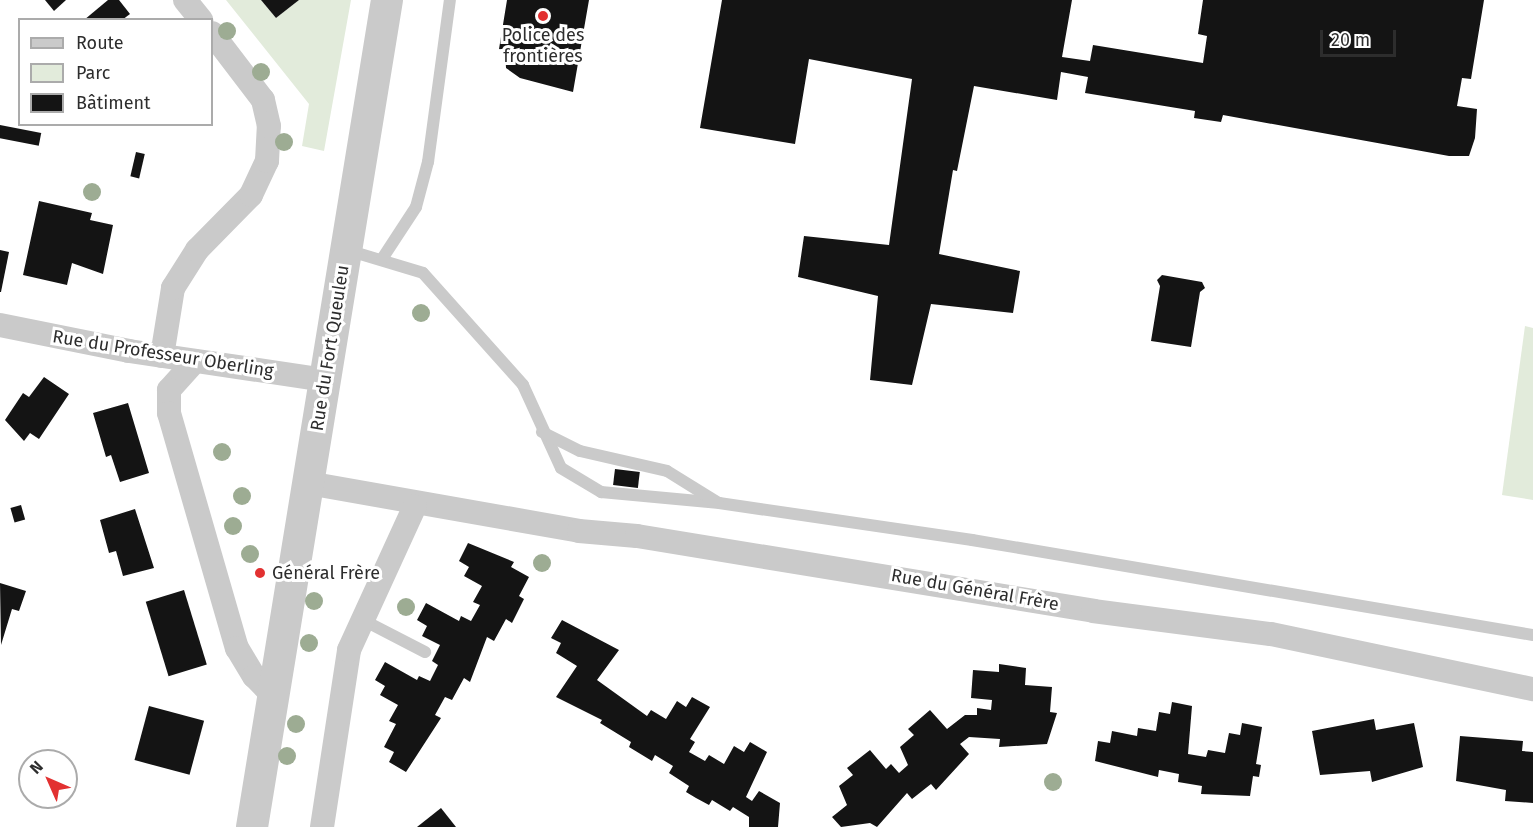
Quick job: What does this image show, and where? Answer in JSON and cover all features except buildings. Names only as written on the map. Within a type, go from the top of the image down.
[{"type":"street","points":[[185,0],[199,18]]},
{"type":"street","name":"Rue du Fort Queuleu","points":[[252,827],[387,0]]},
{"type":"street","points":[[162,356],[173,288],[197,250],[252,195],[267,161],[269,126],[263,100],[213,34]]},
{"type":"street","name":"Rue du Professeur Oberling","points":[[0,325],[162,356],[326,380]]},
{"type":"street","points":[[195,361],[169,390],[168,413],[237,648],[273,696]]},
{"type":"street","name":"Rue du Général Frère","points":[[308,483],[415,506],[579,531],[637,536],[1093,611],[1271,634],[1533,689]]},
{"type":"street","points":[[322,827],[350,650],[415,506]]},
{"type":"lane","points":[[382,259],[416,207],[425,174],[450,0]]},
{"type":"lane","points":[[346,250],[423,273],[523,385],[542,432],[561,468],[601,492],[719,503],[972,540],[1533,635]]},
{"type":"lane","points":[[542,432],[580,451],[666,471],[719,503]]},
{"type":"lane","points":[[363,620],[425,651]]},
{"type":"green space","points":[[226,0],[261,0],[276,18],[299,0],[351,0],[324,151],[302,146],[309,104]]},
{"type":"green space","points":[[1525,326],[1533,328],[1533,500],[1502,495]]},
{"type":"place","name":"Police des frontières","points":[[543,16]]},
{"type":"place","name":"Général Frère","points":[[260,573]]}]
